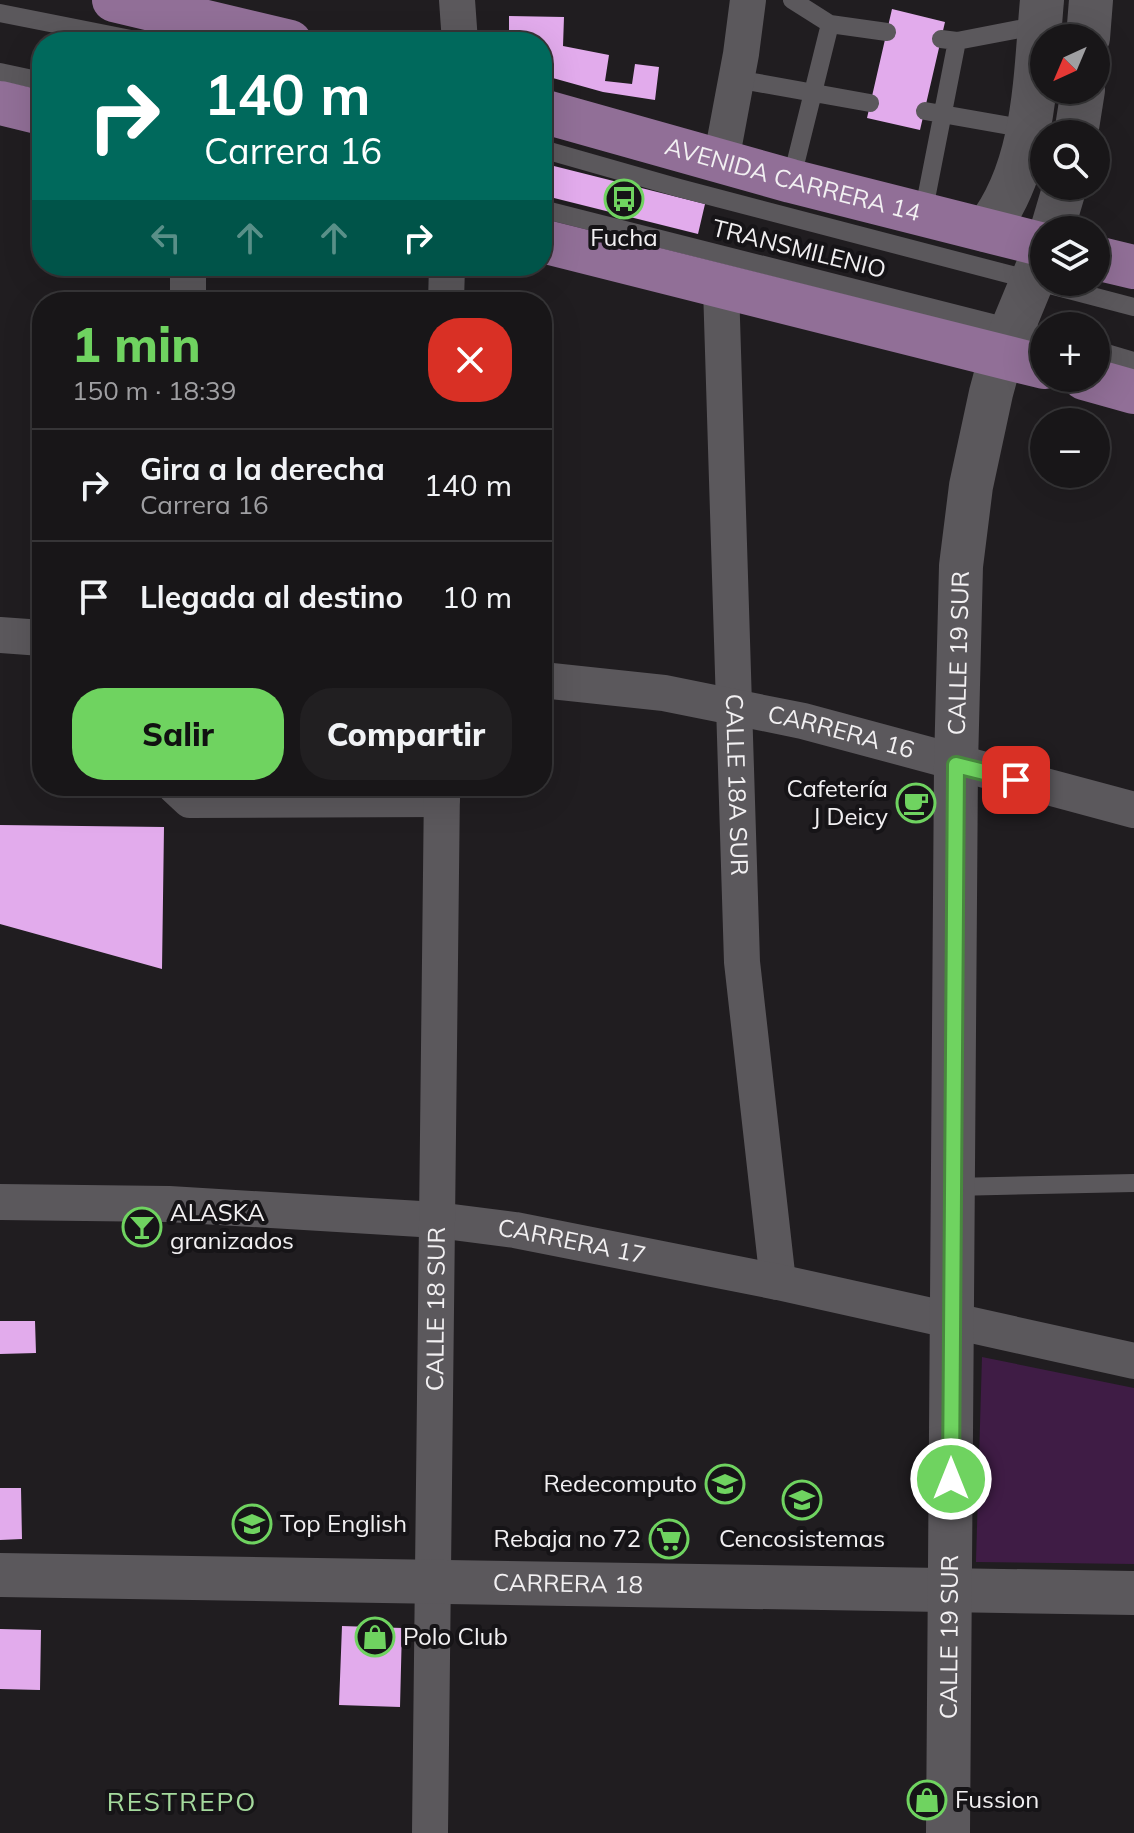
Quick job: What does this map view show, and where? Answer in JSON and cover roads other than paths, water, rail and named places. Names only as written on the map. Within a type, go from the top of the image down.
[{"type":"main road","points":[[114,0],[156,17],[236,32]]},
{"type":"main road","points":[[1089,24],[1091,0]]},
{"type":"main road","points":[[986,230],[1006,201],[1015,180],[1027,129],[1041,12]]},
{"type":"main road","points":[[0,103],[32,111]]},
{"type":"main road","name":"AVENIDA CARRERA 14","points":[[552,114],[791,181],[986,230],[1030,254]]},
{"type":"main road","points":[[552,244],[721,287],[1019,340]]},
{"type":"main road","points":[[1110,261],[1134,267]]},
{"type":"main road","name":"CALLE 19 SUR","points":[[948,1833],[958,627],[964,540],[979,445],[1019,340],[1030,296]]},
{"type":"main road","points":[[1110,385],[1134,392]]},
{"type":"main road","name":"CARRERA 18","points":[[0,1575],[1134,1593]]},
{"type":"street","points":[[457,0],[459,32]]},
{"type":"street","points":[[721,161],[748,0]]},
{"type":"street","name":"CALLE 18A SUR","points":[[721,287],[742,962],[778,1282]]},
{"type":"street","points":[[0,635],[32,637]]},
{"type":"street","name":"CARRERA 16","points":[[552,681],[664,693],[732,706],[868,738],[956,765],[1134,810]]},
{"type":"street","points":[[185,796],[190,800],[316,796]]},
{"type":"street","name":"CALLE 18 SUR","points":[[430,1833],[442,796]]},
{"type":"street","name":"CARRERA 17","points":[[0,1202],[169,1204],[437,1220],[515,1230],[778,1282],[1134,1361]]},
{"type":"lane","points":[[792,0],[830,24],[887,32]]},
{"type":"lane","points":[[923,214],[944,115],[949,40],[1041,12]]},
{"type":"lane","points":[[0,13],[156,17]]},
{"type":"lane","points":[[791,181],[830,24]]},
{"type":"lane","points":[[0,72],[32,79]]},
{"type":"lane","points":[[736,79],[870,103]]},
{"type":"lane","points":[[925,111],[1027,129]]},
{"type":"lane","name":"TRANSMILENIO","points":[[552,152],[679,188],[1030,257]]},
{"type":"lane","name":"TRANSMILENIO","points":[[552,212],[1019,340]]},
{"type":"lane","name":"TRANSMILENIO","points":[[1110,295],[1134,307]]},
{"type":"lane","points":[[1110,354],[1134,361]]},
{"type":"lane","points":[[953,1187],[1134,1183]]},
{"type":"place","name":"Fucha","points":[[624,199]]},
{"type":"place","name":"Cafetería J Deicy","points":[[916,803]]},
{"type":"place","name":"ALASKA granizados","points":[[142,1227]]},
{"type":"place","name":"Redecomputo","points":[[725,1484]]},
{"type":"place","name":"Cencosistemas","points":[[802,1500]]},
{"type":"place","name":"Top English","points":[[252,1524]]},
{"type":"place","name":"Rebaja no 72","points":[[669,1539]]},
{"type":"place","name":"Polo Club","points":[[375,1637]]},
{"type":"place","name":"Fussion","points":[[927,1800]]},
{"type":"district","name":"RESTREPO","points":[[182,1802]]}]
